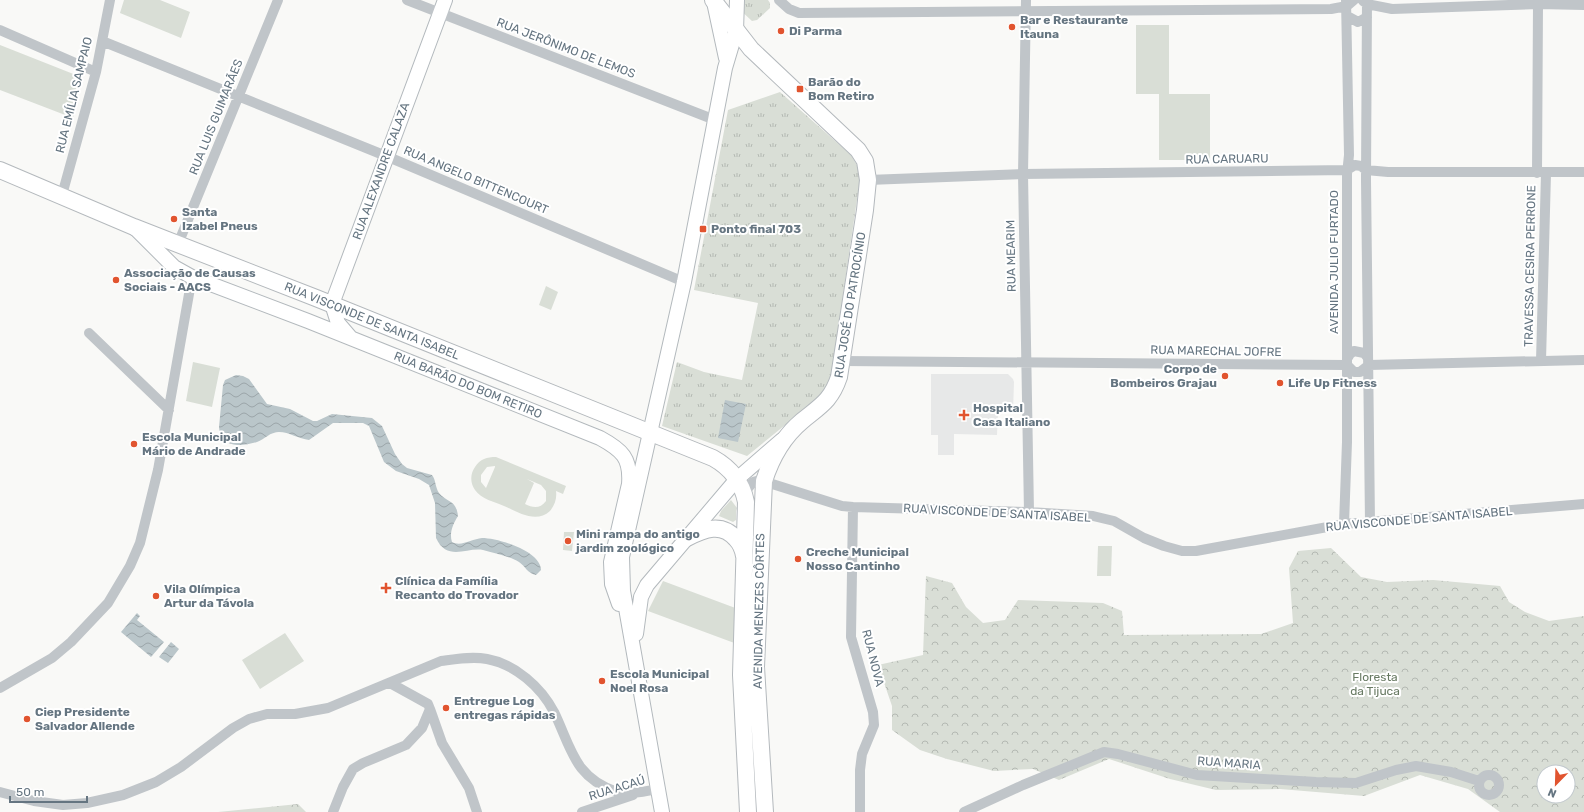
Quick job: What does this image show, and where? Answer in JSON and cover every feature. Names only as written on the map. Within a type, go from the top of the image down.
[{"type":"main road","name":"RUA ALEXANDRE CALAZA","points":[[332,304],[445,0]]},
{"type":"main road","name":"RUA BARÃO DO BOM RETIRO","points":[[662,812],[660,788],[624,591],[622,557],[651,434],[684,282],[726,58],[736,31],[713,0]]},
{"type":"main road","name":"RUA BARÃO DO BOM RETIRO","points":[[713,0],[726,58]]},
{"type":"main road","points":[[736,31],[737,0]]},
{"type":"main road","name":"RUA JOSÉ DO PATROCÍNIO","points":[[635,650],[641,597],[647,586],[687,538],[741,486],[801,422],[819,409],[829,399],[840,378],[843,361],[865,210],[868,180],[865,161],[858,150],[751,49],[736,31]]},
{"type":"main road","name":"RUA VISCONDE DE SANTA ISABEL","points":[[0,170],[178,244],[332,304],[720,462],[727,467],[741,486]]},
{"type":"main road","name":"RUA BARÃO DO BOM RETIRO","points":[[134,226],[174,267],[192,278],[352,338],[600,438],[622,453],[629,466],[629,484],[613,551],[611,575],[635,650]]},
{"type":"main road","points":[[332,304],[338,323],[352,338]]},
{"type":"main road","name":"AVENIDA MENEZES CÔRTES","points":[[765,812],[756,667],[764,481],[768,469],[779,448],[801,422]]},
{"type":"main road","name":"AVENIDA MENEZES CÔRTES","points":[[741,486],[746,530],[741,675],[748,812]]},
{"type":"main road","points":[[687,538],[709,529],[724,529],[732,534],[738,541],[743,553],[745,566]]},
{"type":"street","name":"RUA EMÍLIA SAMPAIO","points":[[62,195],[96,72],[110,0]]},
{"type":"street","name":"RUA LUIS GUIMARÃES","points":[[178,244],[278,0]]},
{"type":"street","name":"RUA JERÔNIMO DE LEMOS","points":[[407,0],[715,120]]},
{"type":"street","points":[[779,0],[788,9],[799,13],[1026,13],[1331,9],[1348,5],[1358,22],[1367,17]]},
{"type":"street","name":"RUA MEARIM","points":[[1026,0],[1023,174],[1029,512]]},
{"type":"street","points":[[1370,523],[1366,175],[1366,1],[1392,9],[1538,4],[1584,5]]},
{"type":"street","name":"TRAVESSA CESIRA PERRONE","points":[[1538,4],[1541,173],[1541,361]]},
{"type":"street","name":"AVENIDA JULIO FURTADO","points":[[1344,524],[1347,442],[1348,5]]},
{"type":"street","points":[[0,30],[96,72]]},
{"type":"street","name":"RUA ANGELO BITTENCOURT","points":[[102,41],[386,156],[684,282]]},
{"type":"street","name":"RUA CARUARU","points":[[868,180],[1023,174],[1347,174],[1355,165],[1361,166],[1366,175]]},
{"type":"street","name":"RUA CARUARU","points":[[1366,175],[1388,172],[1584,172]]},
{"type":"street","name":"RUA CARUARU","points":[[1347,174],[1355,185],[1361,184],[1366,175]]},
{"type":"street","points":[[0,688],[52,658],[71,642],[108,603],[130,566],[140,543],[158,470],[192,278]]},
{"type":"street","points":[[89,333],[169,410]]},
{"type":"street","name":"RUA MARECHAL JOFRE","points":[[1347,362],[1350,354],[1354,351],[1360,351],[1368,362]]},
{"type":"street","name":"RUA MARECHAL JOFRE","points":[[1368,362],[1584,360]]},
{"type":"street","name":"RUA MARECHAL JOFRE","points":[[843,361],[1347,362]]},
{"type":"street","name":"RUA MARECHAL JOFRE","points":[[1347,362],[1354,372],[1360,372],[1368,362]]},
{"type":"street","points":[[741,486],[753,482],[764,481]]},
{"type":"street","name":"RUA VISCONDE DE SANTA ISABEL","points":[[764,481],[842,506],[853,508],[1029,512],[1093,516],[1114,521],[1144,538],[1182,551],[1219,548],[1344,524],[1584,504]]},
{"type":"street","name":"RUA NOVA","points":[[853,508],[851,637],[873,712],[874,725],[862,760],[860,812]]},
{"type":"street","points":[[0,792],[34,801],[63,804],[87,803],[123,795],[162,778],[181,767],[233,728],[253,717],[267,714],[295,714],[328,708],[441,661],[460,658],[487,659],[509,667],[526,677],[541,693],[553,711],[573,758],[590,778],[618,793],[660,788]]},
{"type":"street","points":[[390,682],[428,704],[442,743],[469,788],[477,812]]},
{"type":"street","points":[[333,812],[343,787],[353,769],[363,763],[406,745],[422,728],[430,709]]},
{"type":"street","name":"RUA MARIA","points":[[964,812],[1023,785],[1104,752],[1123,755],[1197,776],[1356,783],[1396,770],[1416,766],[1451,772],[1479,782]]},
{"type":"street","name":"RUA ACAÚ","points":[[582,812],[660,788]]},
{"type":"shaded area","name":"Hospital Casa Italiano","points":[[931,374],[1008,374],[1014,382],[1013,412],[998,412],[997,435],[954,434],[954,455],[938,455],[938,435],[931,435]]},
{"type":"green space","points":[[124,0],[160,0],[190,12],[181,38],[120,13]]},
{"type":"green space","points":[[738,0],[768,0],[770,3],[770,8],[757,20],[752,21],[738,8]]},
{"type":"green space","points":[[1136,25],[1169,25],[1169,94],[1210,94],[1210,160],[1159,160],[1159,94],[1136,94]]},
{"type":"green space","points":[[0,45],[81,77],[73,118],[0,90]]},
{"type":"green space","points":[[780,92],[851,155],[858,167],[860,179],[831,377],[827,387],[821,396],[747,456],[662,426],[677,362],[704,372],[742,380],[758,303],[694,290],[728,110]]},
{"type":"green space","points":[[546,286],[558,292],[551,310],[539,305]]},
{"type":"green space","points":[[193,362],[220,368],[212,407],[186,401]]},
{"type":"green space","points":[[496,457],[566,486],[563,494],[556,491],[552,509],[545,515],[539,517],[521,514],[484,498],[473,487],[471,476],[473,470],[479,462],[487,458]],"holes":[[[487,467],[495,467],[486,488],[481,482],[481,475]],[[527,479],[541,485],[546,491],[546,501],[539,507],[525,504],[534,483]]]},
{"type":"green space","points":[[731,500],[737,508],[736,520],[733,522],[719,516],[721,511]]},
{"type":"green space","name":"Mini rampa do antigo jardim zoológico","points":[[564,532],[574,532],[572,551],[563,550]]},
{"type":"green space","points":[[1098,546],[1112,546],[1111,576],[1097,576]]},
{"type":"green space","name":"Floresta da Tijuca","points":[[1331,548],[1361,577],[1387,582],[1433,580],[1500,586],[1509,602],[1525,612],[1549,621],[1584,616],[1584,812],[1500,812],[1468,789],[1420,775],[1364,796],[1280,789],[1216,790],[1170,779],[1109,759],[1059,780],[1033,769],[994,771],[947,759],[920,750],[892,730],[892,706],[878,665],[923,655],[926,576],[952,583],[966,607],[983,623],[1005,620],[1018,600],[1103,603],[1122,611],[1124,635],[1261,634],[1293,623],[1289,568],[1298,551]]},
{"type":"green space","points":[[663,581],[738,609],[737,644],[648,611]]},
{"type":"green space","points":[[285,633],[304,661],[260,689],[242,660]]},
{"type":"green space","points":[[298,804],[306,812],[218,812]]},
{"type":"water","points":[[236,375],[249,379],[267,404],[290,409],[313,421],[317,421],[332,414],[372,418],[382,426],[395,454],[402,464],[407,468],[432,475],[439,493],[455,507],[458,516],[452,529],[452,542],[459,544],[482,538],[508,543],[518,547],[534,557],[539,563],[541,570],[536,575],[533,574],[515,560],[483,550],[451,552],[446,550],[436,538],[435,503],[429,485],[419,479],[396,471],[384,462],[369,426],[363,423],[333,423],[309,440],[279,432],[273,433],[260,441],[251,444],[238,445],[227,442],[223,439],[219,427],[223,385],[225,380]]},
{"type":"water","points":[[725,400],[746,404],[738,442],[718,438]]},
{"type":"water","points":[[137,613],[140,616],[137,620],[164,642],[151,657],[121,632]]},
{"type":"water","points":[[171,642],[179,649],[168,663],[159,657]]},
{"type":"place","name":"Bar e Restaurante Itauna","points":[[1012,27]]},
{"type":"place","name":"Di Parma","points":[[781,31]]},
{"type":"place","name":"Barão do Bom Retiro","points":[[800,89]]},
{"type":"place","name":"Santa Izabel Pneus","points":[[174,219]]},
{"type":"place","name":"Ponto final 703","points":[[703,229]]},
{"type":"place","name":"Associação de Causas Sociais - AACS","points":[[116,280]]},
{"type":"place","name":"Corpo de Bombeiros Grajau","points":[[1225,376]]},
{"type":"place","name":"Life Up Fitness","points":[[1280,383]]},
{"type":"place","name":"Hospital Casa Italiano","points":[[964,415]]},
{"type":"place","name":"Escola Municipal Mário de Andrade","points":[[134,444]]},
{"type":"place","name":"Mini rampa do antigo jardim zoológico","points":[[568,541]]},
{"type":"place","name":"Creche Municipal Nosso Cantinho","points":[[798,559]]},
{"type":"place","name":"Clínica da Família Recanto do Trovador","points":[[386,588]]},
{"type":"place","name":"Vila Olímpica Artur da Távola","points":[[156,596]]},
{"type":"place","name":"Escola Municipal Noel Rosa","points":[[602,681]]},
{"type":"place","name":"Entregue Log entregas rápidas","points":[[446,708]]},
{"type":"place","name":"Ciep Presidente Salvador Allende","points":[[27,719]]}]
